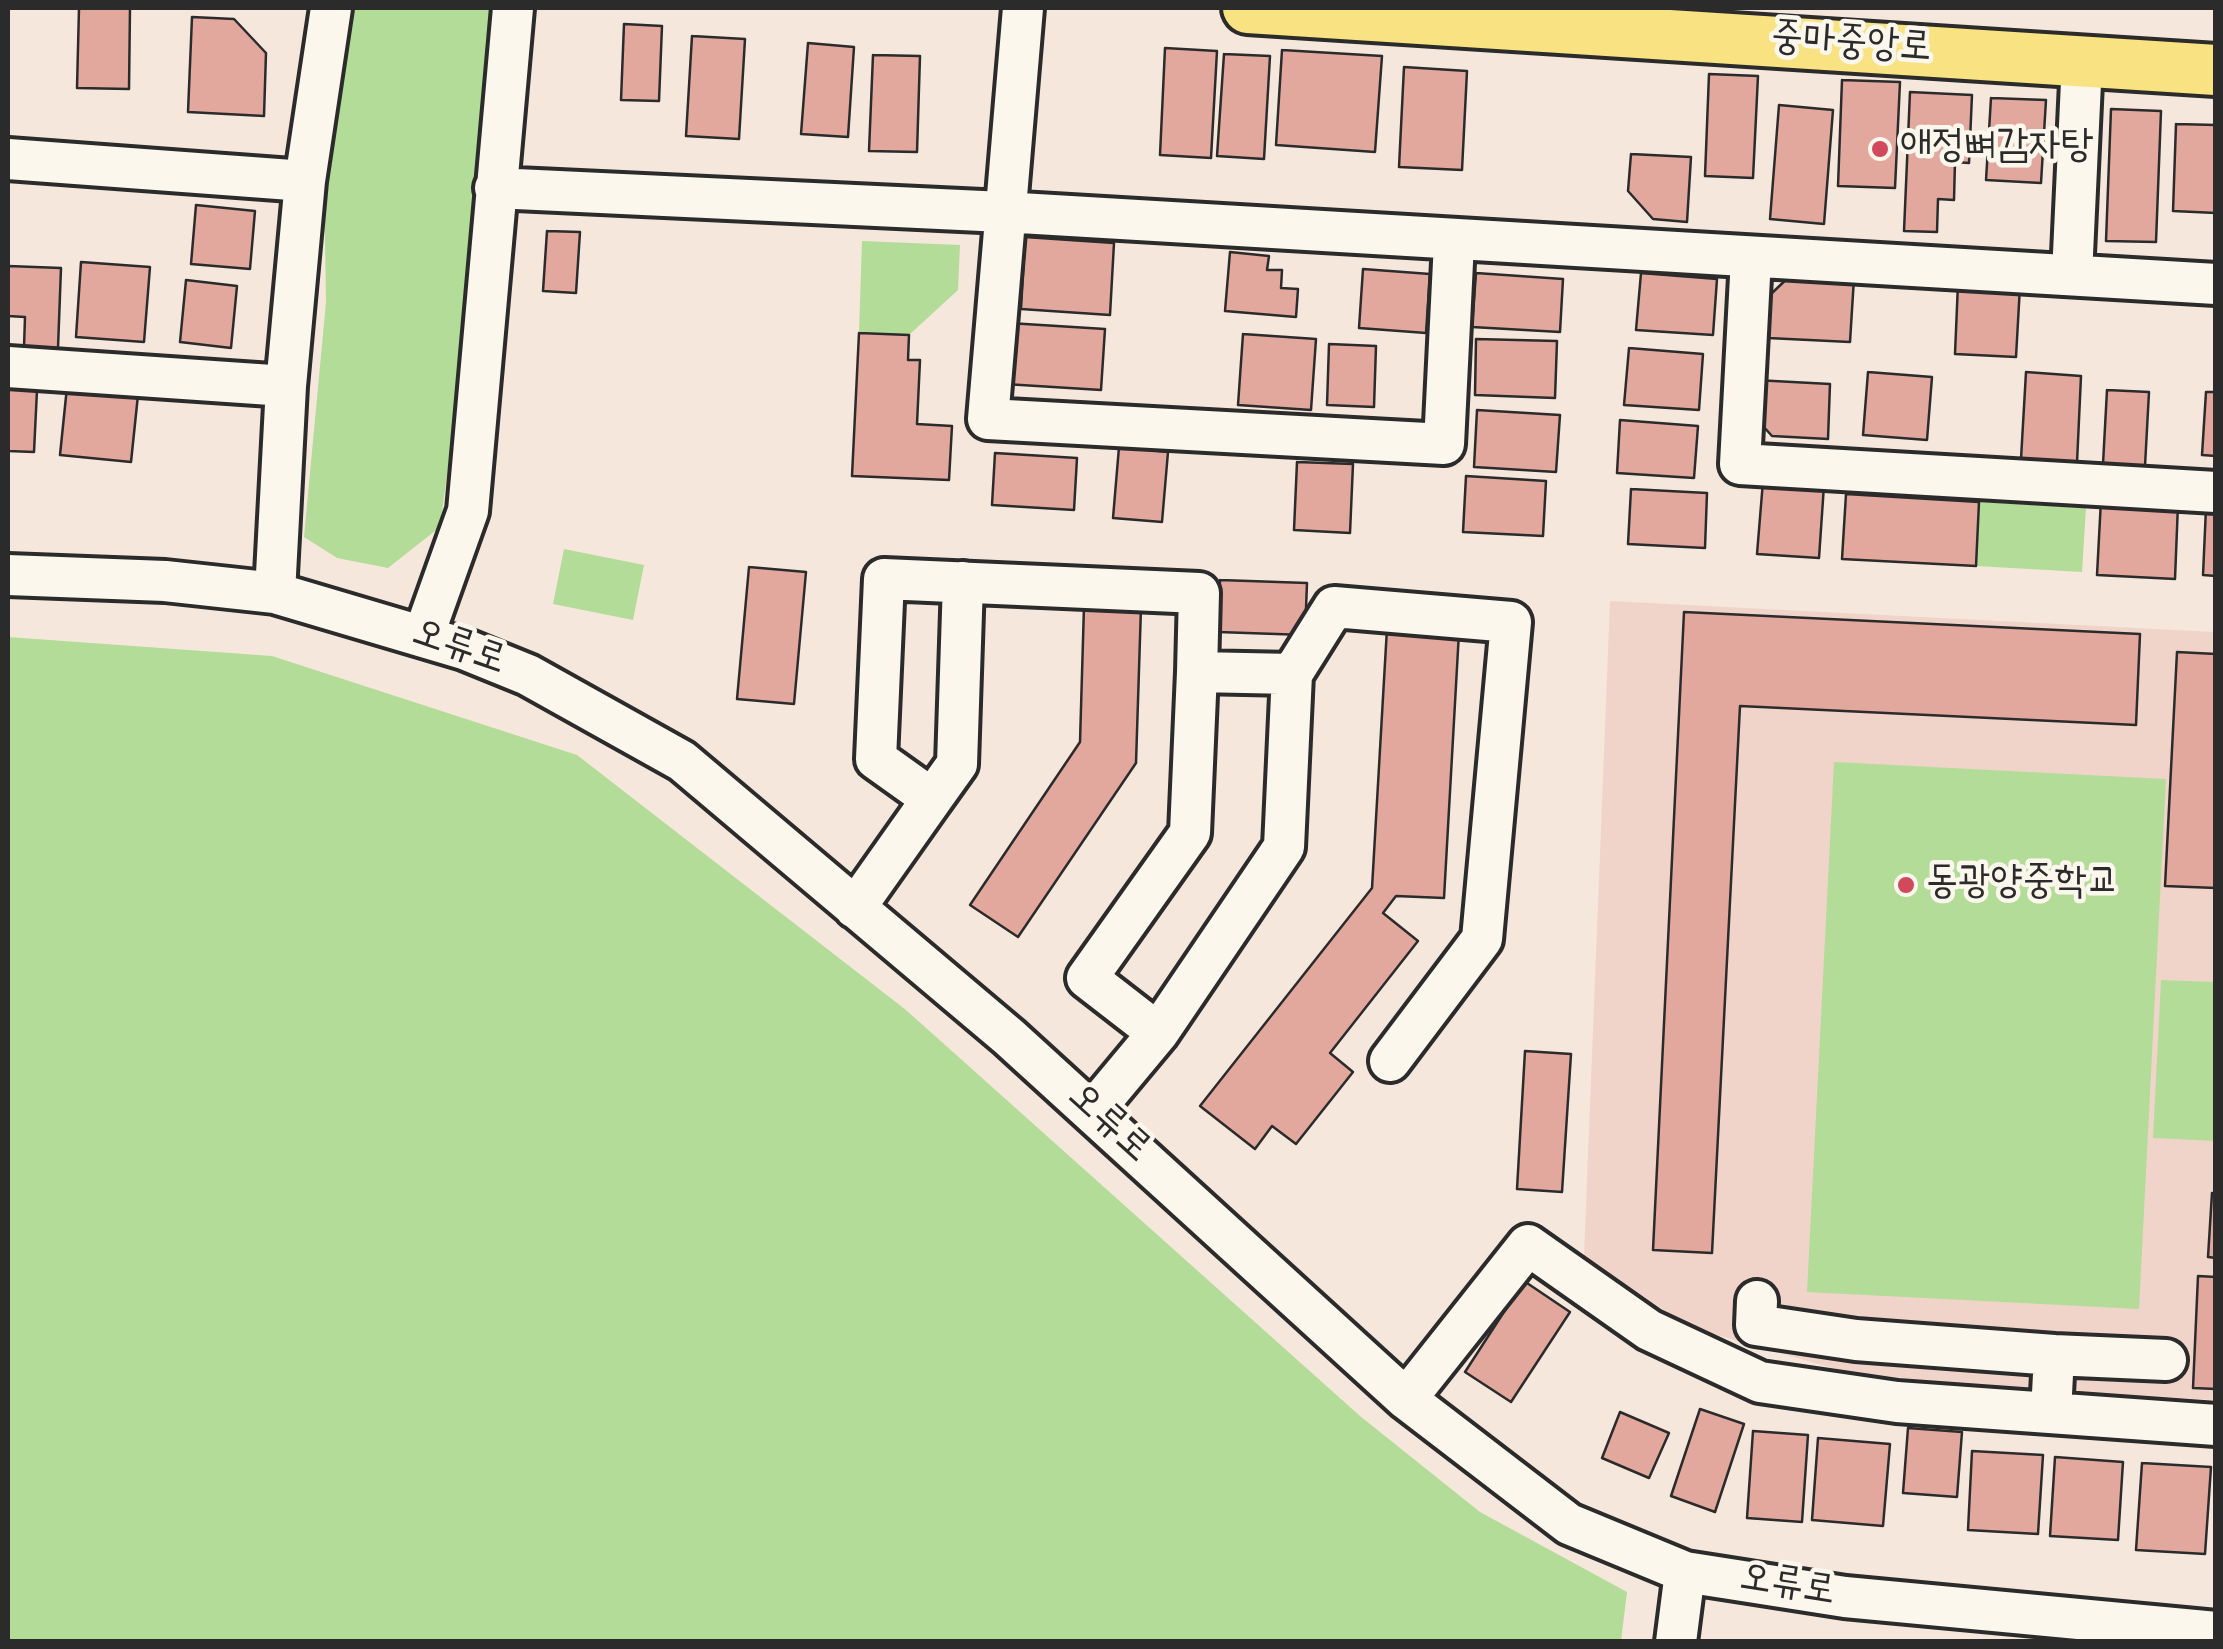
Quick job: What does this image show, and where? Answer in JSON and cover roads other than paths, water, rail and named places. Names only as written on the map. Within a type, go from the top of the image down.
[{"type":"main road","name":"중마중앙로","points":[[1248,8],[2216,70]]},
{"type":"street","points":[[275,593],[286,386],[305,181],[331,8]]},
{"type":"street","points":[[424,637],[468,512],[513,8]]},
{"type":"street","points":[[1023,8],[1002,212],[988,419],[1444,444],[1454,242]]},
{"type":"street","points":[[2072,275],[2082,61]]},
{"type":"street","points":[[8,159],[305,181]]},
{"type":"street","points":[[495,188],[1002,212],[1454,242],[2216,284]]},
{"type":"street","points":[[1752,258],[1740,464],[2216,492]]},
{"type":"street","points":[[8,367],[286,386]]},
{"type":"street","name":"오류로","points":[[8,575],[165,581],[275,593],[424,637],[528,675],[682,762],[1092,1111],[1406,1399],[1569,1524],[1684,1572],[1845,1597],[2216,1632]]},
{"type":"street","points":[[932,799],[876,759],[884,580],[1200,593],[1190,832],[1087,978],[1158,1033]]},
{"type":"street","points":[[856,908],[957,764],[964,582]]},
{"type":"street","points":[[1092,1111],[1158,1033],[1284,847],[1292,674],[1334,607],[1511,622],[1482,939],[1390,1061]]},
{"type":"street","points":[[1197,672],[1292,674]]},
{"type":"street","points":[[1406,1399],[1528,1245],[1649,1330],[1760,1382],[1897,1402],[2216,1426]]},
{"type":"street","points":[[1758,1301],[1756,1325],[1856,1340],[2166,1360]]},
{"type":"street","points":[[2051,1413],[2054,1355]]},
{"type":"street","points":[[1676,1642],[1684,1572]]},
{"type":"place","name":"애정뼈감자탕","points":[[1880,149]]},
{"type":"place","name":"동광양중학교","points":[[1906,885]]}]
